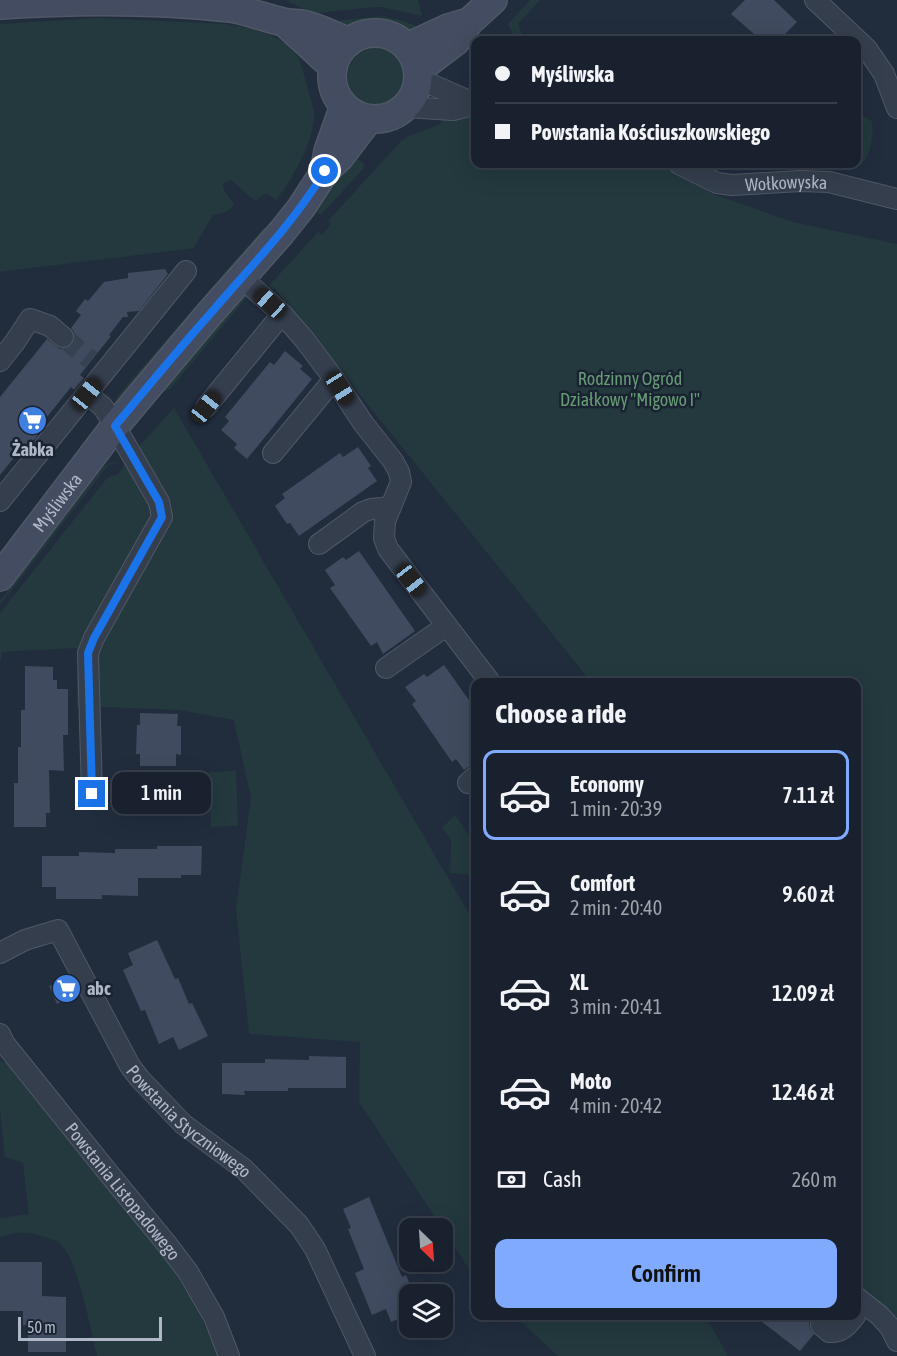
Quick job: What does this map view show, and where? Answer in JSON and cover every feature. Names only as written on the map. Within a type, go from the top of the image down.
[{"type":"street","points":[[0,5],[62,0],[195,3],[232,8],[304,25],[349,42]]},
{"type":"street","points":[[471,101],[415,66],[398,39],[386,34],[373,33],[349,42],[336,57],[333,67],[333,88],[337,98],[344,106],[360,117],[379,120],[389,117],[406,107],[413,99],[417,89],[415,66],[448,28],[469,22],[493,0]]},
{"type":"street","points":[[815,0],[853,36]]},
{"type":"street","points":[[284,22],[333,67]]},
{"type":"street","points":[[861,43],[884,74],[897,108]]},
{"type":"street","points":[[406,107],[453,110],[471,105]]},
{"type":"street","name":"Myśliwska","points":[[325,171],[328,151],[344,106]]},
{"type":"street","name":"Myśliwska","points":[[0,577],[115,426],[301,208],[325,171],[340,157],[369,119]]},
{"type":"street","name":"Wołkowyska","points":[[688,168],[717,183],[732,185],[800,181],[829,182],[897,199]]},
{"type":"street","points":[[0,501],[87,394],[98,366],[186,271]]},
{"type":"street","points":[[242,278],[282,314],[304,339],[363,423],[393,461],[401,482],[385,521],[384,538],[388,549],[487,678]]},
{"type":"street","points":[[206,407],[282,314]]},
{"type":"street","points":[[0,360],[30,319],[50,326],[63,337]]},
{"type":"street","points":[[273,453],[334,379]]},
{"type":"street","points":[[87,394],[104,407],[159,502],[162,517],[94,638],[88,653],[92,794]]},
{"type":"street","points":[[319,544],[363,512],[391,507]]},
{"type":"street","points":[[386,668],[446,626]]},
{"type":"street","name":"Powstania Styczniowego","points":[[0,953],[25,940],[58,930],[130,1066],[140,1079],[183,1124],[244,1169],[299,1225],[315,1249],[365,1356]]},
{"type":"street","name":"Powstania Listopadowego","points":[[0,1034],[4,1043],[188,1272],[214,1317],[229,1356]]},
{"type":"street","points":[[861,1308],[879,1315],[890,1327],[897,1341]]},
{"type":"street","points":[[821,1325],[829,1332],[840,1331],[850,1320]]},
{"type":"green space","points":[[285,0],[418,0],[422,16],[381,7],[320,13],[306,10]]},
{"type":"green space","points":[[530,0],[540,0],[518,24],[522,36],[514,36],[508,24]]},
{"type":"green space","points":[[381,16],[422,28],[405,34],[375,26],[350,31],[334,21]]},
{"type":"green space","points":[[97,18],[226,24],[268,34],[278,39],[294,52],[300,61],[314,110],[308,144],[296,170],[276,200],[266,193],[255,201],[231,180],[223,184],[234,206],[226,212],[213,215],[194,248],[0,272],[0,24]]},
{"type":"green space","points":[[376,48],[392,53],[400,61],[405,77],[400,93],[392,101],[376,106],[360,101],[352,93],[347,77],[352,61],[360,53]]},
{"type":"green space","points":[[861,116],[871,120],[872,124],[870,148],[861,165]]},
{"type":"green space","name":"Rodzinny Ogród Działkowy \"Migowo I\"","points":[[444,117],[471,117],[471,168],[665,168],[716,195],[793,222],[897,244],[897,1318],[861,1289],[861,678],[588,678],[274,288],[270,292],[267,288],[318,232],[322,235],[331,224],[328,221],[401,141],[440,124]]},
{"type":"green space","points":[[350,154],[362,162],[363,169],[321,215],[313,210]]},
{"type":"green space","points":[[264,227],[267,230],[237,267],[121,397],[114,400]]},
{"type":"green space","points":[[243,296],[248,296],[170,389],[163,390],[191,353]]},
{"type":"green space","points":[[174,408],[471,917],[471,1272],[453,1245],[453,1218],[435,1218],[359,1102],[360,1042],[249,1034],[236,909],[251,798],[234,720],[179,710],[77,706],[77,648],[2,652],[0,664],[0,613],[107,478],[118,474],[140,445]]},
{"type":"green space","points":[[120,462],[109,465],[105,469],[0,605],[0,601],[103,467],[110,463]]},
{"type":"green space","points":[[236,771],[238,826],[211,827],[209,772]]},
{"type":"green space","points":[[455,815],[471,839],[471,875],[450,873],[451,840],[443,831],[443,827]]},
{"type":"green space","points":[[0,1061],[7,1063],[166,1260],[195,1304],[218,1356],[97,1356],[77,1277],[65,1249],[58,1242],[31,1233],[0,1237],[0,1218],[29,1214],[23,1163],[5,1157],[0,1110]]},
{"type":"green space","points":[[519,1320],[707,1320],[728,1356],[558,1356]]},
{"type":"building","points":[[745,0],[774,0],[797,22],[783,36],[756,36],[731,14]]},
{"type":"building","points":[[165,269],[168,274],[139,311],[127,312],[128,317],[123,317],[80,375],[84,378],[74,390],[71,387],[35,432],[38,435],[28,447],[25,444],[0,475],[0,397],[47,339],[60,349],[72,345],[75,339],[71,328],[81,315],[76,311],[85,299],[88,301],[104,282],[128,278],[128,273]]},
{"type":"building","points":[[285,351],[303,366],[300,369],[312,379],[247,459],[234,448],[237,444],[221,430],[229,421],[225,417],[270,362],[274,365]]},
{"type":"building","points":[[358,447],[371,466],[368,468],[377,481],[299,536],[290,523],[287,524],[275,506],[285,498],[282,494],[340,453],[343,457]]},
{"type":"building","points":[[359,551],[415,631],[383,654],[377,642],[371,646],[330,588],[335,585],[325,570],[343,557],[346,560]]},
{"type":"building","points":[[444,665],[471,703],[471,765],[464,770],[456,759],[452,762],[412,704],[416,701],[405,687],[424,674],[427,677]]},
{"type":"building","points":[[25,666],[53,667],[53,680],[57,680],[57,689],[68,689],[68,735],[63,735],[64,771],[49,770],[50,813],[46,813],[46,827],[14,827],[14,783],[18,783],[21,710],[25,710]]},
{"type":"building","points":[[140,713],[178,714],[177,726],[181,726],[181,755],[176,754],[176,766],[140,766],[140,754],[136,754],[137,725],[140,725]]},
{"type":"building","points":[[157,846],[202,846],[201,875],[181,875],[181,878],[138,878],[138,896],[102,895],[102,899],[56,899],[56,887],[42,887],[42,856],[79,856],[79,852],[115,853],[115,849],[157,849]]},
{"type":"building","points":[[157,940],[175,979],[178,978],[189,1004],[192,1003],[208,1036],[179,1050],[173,1037],[159,1044],[145,1010],[141,1011],[123,970],[133,965],[128,953]]},
{"type":"building","points":[[64,980],[72,997],[57,1004],[49,986]]},
{"type":"building","points":[[309,1056],[346,1057],[346,1088],[288,1088],[288,1091],[244,1091],[245,1095],[222,1094],[222,1063],[265,1063],[265,1059],[309,1060]]},
{"type":"building","points":[[369,1197],[399,1272],[402,1277],[406,1275],[410,1284],[399,1284],[399,1319],[391,1322],[386,1309],[372,1315],[355,1273],[364,1269],[348,1229],[351,1228],[343,1209]]},
{"type":"building","points":[[0,1262],[42,1262],[42,1296],[66,1297],[66,1352],[28,1352],[28,1325],[23,1325],[23,1311],[0,1311]]},
{"type":"building","points":[[759,1320],[811,1320],[810,1329],[814,1334],[800,1351]]},
{"type":"tunnel","points":[[63,337],[91,360]]},
{"type":"place","name":"Żabka","points":[[33,420]]},
{"type":"place","name":"abc","points":[[66,988]]},
{"type":"route","points":[[92,794],[88,653],[94,638],[162,517],[159,502],[115,426],[281,233],[301,208],[325,171]]}]
